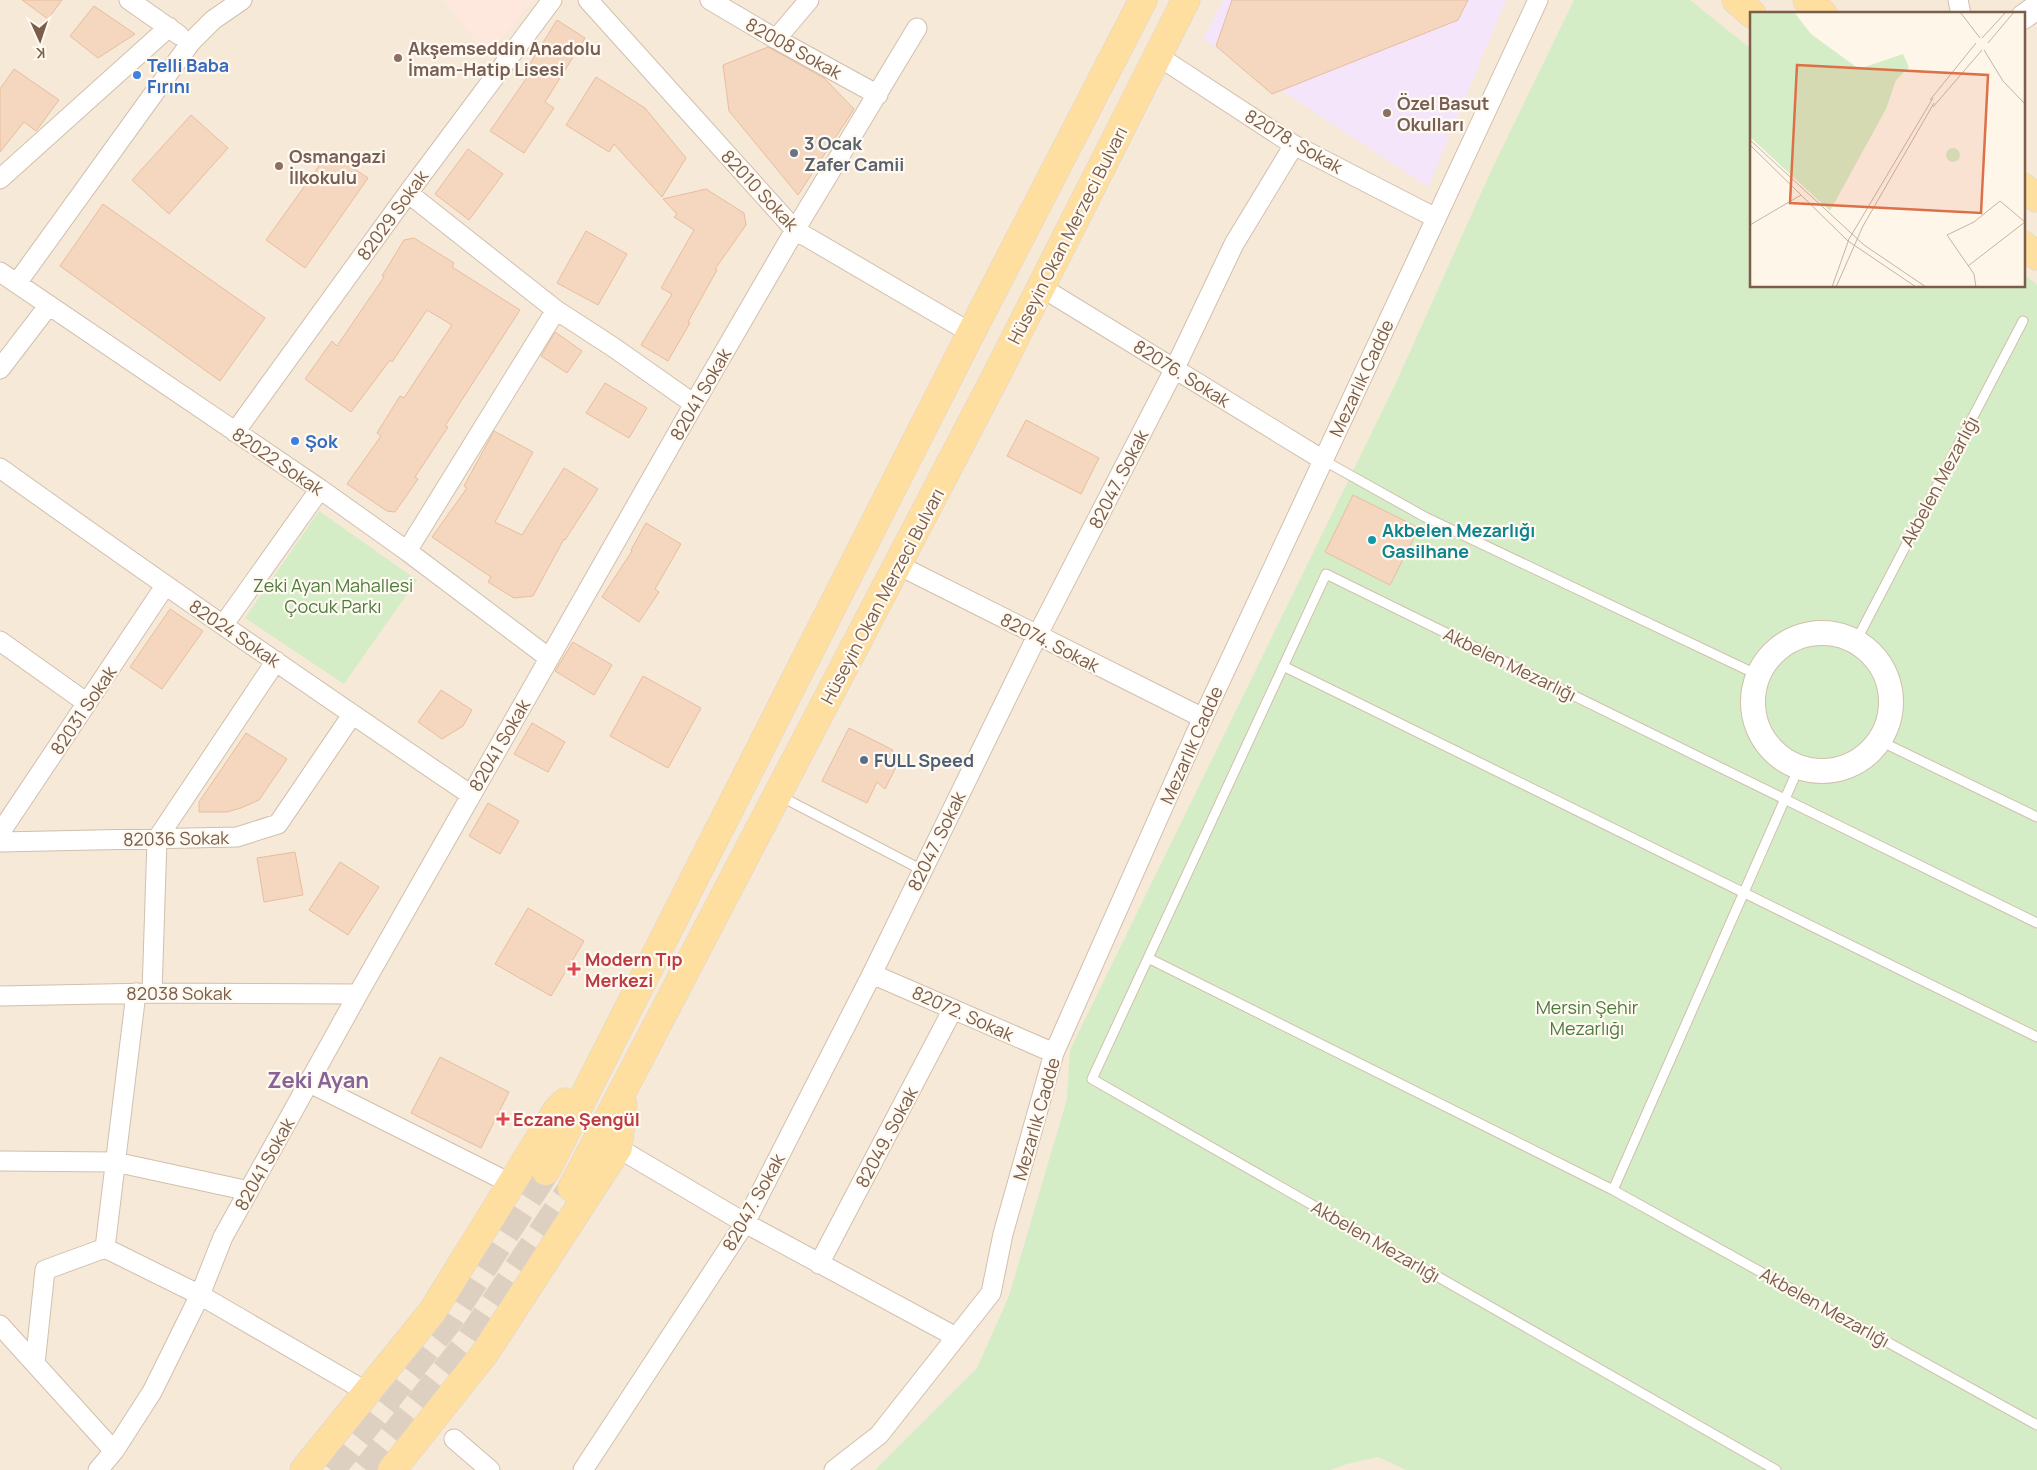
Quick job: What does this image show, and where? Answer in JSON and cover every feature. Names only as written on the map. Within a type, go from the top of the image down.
[{"type":"main road","points":[[546,1171],[971,333],[1143,0]]},
{"type":"main road","name":"Hüseyin Okan Merzeci Bulvarı","points":[[572,1188],[1041,288],[1186,0]]},
{"type":"main road","points":[[1736,0],[1750,12]]},
{"type":"main road","points":[[1807,0],[1821,12]]},
{"type":"main road","points":[[2024,188],[2037,198]]},
{"type":"main road","points":[[2024,246],[2037,256]]},
{"type":"main road","points":[[304,1470],[432,1312],[558,1110],[596,1071]]},
{"type":"main road","points":[[392,1470],[485,1353],[618,1148],[625,1088]]},
{"type":"street","points":[[129,0],[191,42]]},
{"type":"street","points":[[17,283],[191,42],[213,20],[242,0]]},
{"type":"street","name":"82029 Sokak","points":[[235,432],[408,193],[552,0]]},
{"type":"street","name":"82010 Sokak","points":[[588,0],[795,230],[971,333]]},
{"type":"street","name":"82008 Sokak","points":[[710,0],[878,95]]},
{"type":"street","points":[[776,39],[808,0]]},
{"type":"street","name":"Mezarlık Cadde","points":[[834,1470],[880,1435],[991,1293],[1004,1234],[1054,1053],[1203,718],[1538,0]]},
{"type":"street","points":[[2024,16],[2037,7]]},
{"type":"street","points":[[0,179],[169,28]]},
{"type":"street","name":"82041 Sokak","points":[[98,1470],[114,1451],[152,1392],[200,1294],[223,1237],[358,994],[694,404],[916,28]]},
{"type":"street","name":"82078. Sokak","points":[[1158,56],[1294,145],[1436,218]]},
{"type":"street","name":"82047. Sokak","points":[[591,1467],[745,1223],[872,974],[1037,636],[1175,368],[1234,244],[1294,145]]},
{"type":"street","points":[[408,193],[556,310],[613,347],[694,404]]},
{"type":"street","name":"82022 Sokak","points":[[0,272],[320,489],[407,551],[550,658]]},
{"type":"street","name":"82076. Sokak","points":[[1041,288],[1323,460]]},
{"type":"street","points":[[0,369],[49,305]]},
{"type":"street","points":[[407,551],[556,310]]},
{"type":"street","name":"82024 Sokak","points":[[0,468],[165,586],[224,624],[352,715],[471,795]]},
{"type":"street","points":[[224,624],[320,489]]},
{"type":"street","name":"82074. Sokak","points":[[898,564],[1037,636],[1203,718]]},
{"type":"street","name":"82031 Sokak","points":[[0,833],[165,586]]},
{"type":"street","points":[[1834,633],[1856,641],[1874,656],[1887,675],[1892,698],[1889,721],[1880,741],[1864,758],[1844,768],[1821,771],[1799,767],[1779,757],[1764,740],[1755,719],[1753,697],[1758,675],[1770,656],[1789,641],[1810,634],[1834,633]]},
{"type":"street","points":[[0,641],[87,704]]},
{"type":"street","points":[[105,1248],[115,1162],[144,993],[156,839],[276,661]]},
{"type":"street","name":"82036 Sokak","points":[[0,842],[237,837],[278,824],[352,715]]},
{"type":"street","name":"82072. Sokak","points":[[872,974],[1054,1053]]},
{"type":"street","name":"82038 Sokak","points":[[0,996],[144,993],[358,994]]},
{"type":"street","name":"82049. Sokak","points":[[819,1264],[953,1009]]},
{"type":"street","points":[[310,1083],[512,1184]]},
{"type":"street","points":[[618,1148],[745,1223],[956,1337]]},
{"type":"street","points":[[0,1161],[115,1162],[249,1191]]},
{"type":"street","points":[[35,1364],[45,1270],[105,1248],[200,1294],[367,1392]]},
{"type":"street","points":[[0,1325],[114,1451]]},
{"type":"street","points":[[454,1439],[490,1470]]},
{"type":"lane","name":"Akbelen Mezarlığı","points":[[1856,641],[2023,321]]},
{"type":"lane","points":[[1323,460],[1425,517],[1758,675]]},
{"type":"lane","name":"Akbelen Mezarlığı","points":[[1776,1470],[1092,1079],[1326,574],[2037,923]]},
{"type":"lane","points":[[1283,666],[2037,1036]]},
{"type":"lane","points":[[1880,741],[2037,817]]},
{"type":"lane","points":[[1612,1190],[1799,767]]},
{"type":"lane","points":[[778,794],[922,870]]},
{"type":"lane","name":"Akbelen Mezarlığı","points":[[1148,958],[1612,1190],[2037,1425]]},
{"type":"shaded area","points":[[0,0],[2037,0],[2037,1470],[0,1470]]},
{"type":"shaded area","points":[[443,0],[533,0],[488,56]]},
{"type":"shaded area","name":"Özel Basut Okulları","points":[[1223,0],[1506,0],[1428,187],[1203,39]]},
{"type":"green space","name":"Mersin Şehir Mezarlığı","points":[[1574,0],[1690,0],[1750,48],[1750,288],[2024,288],[2024,274],[2037,285],[2037,1470],[1406,1470],[1378,1457],[1330,1470],[875,1470],[977,1368],[1009,1296],[1067,1099],[1070,1050],[1395,385],[1492,169]]},
{"type":"green space","name":"Zeki Ayan Mahallesi Çocuk Parkı","points":[[319,511],[417,580],[344,684],[245,618]]},
{"type":"building","points":[[22,0],[62,0],[48,19]]},
{"type":"building","points":[[1232,0],[1468,0],[1458,20],[1272,94],[1216,46]]},
{"type":"building","points":[[94,6],[135,34],[98,58],[70,36]]},
{"type":"building","points":[[557,20],[585,38],[545,102],[554,108],[524,153],[490,131],[530,73],[526,70]]},
{"type":"building","name":"3 Ocak Zafer Camii","points":[[768,47],[824,78],[854,109],[798,195],[729,111],[723,65]]},
{"type":"building","points":[[14,69],[59,100],[36,131],[24,122],[0,152],[0,89]]},
{"type":"building","points":[[596,77],[645,108],[686,158],[662,197],[614,144],[609,152],[566,125]]},
{"type":"building","points":[[191,115],[228,148],[169,214],[132,180]]},
{"type":"building","points":[[468,149],[503,174],[469,220],[435,194]]},
{"type":"building","points":[[329,152],[368,178],[305,268],[266,240]]},
{"type":"building","points":[[706,189],[744,213],[746,225],[715,269],[717,270],[688,322],[690,323],[668,361],[641,345],[672,294],[661,288],[694,230],[674,217],[677,214],[663,199]]},
{"type":"building","points":[[103,204],[265,318],[220,381],[60,266]]},
{"type":"building","points":[[586,231],[627,254],[598,305],[557,283]]},
{"type":"building","points":[[414,238],[454,263],[452,267],[520,310],[445,426],[448,427],[415,477],[418,479],[395,512],[387,511],[347,484],[381,436],[377,433],[400,396],[404,398],[452,325],[427,310],[392,362],[390,360],[351,412],[305,379],[332,341],[337,346],[384,277],[382,276],[404,240]]},
{"type":"building","points":[[555,332],[582,351],[567,373],[541,356]]},
{"type":"building","points":[[605,383],[647,408],[629,438],[586,413]]},
{"type":"building","points":[[1026,420],[1099,458],[1081,494],[1007,456]]},
{"type":"building","points":[[494,431],[533,452],[495,522],[522,535],[564,468],[598,489],[564,539],[533,596],[514,598],[488,582],[491,577],[432,537],[467,488],[464,486]]},
{"type":"building","name":"Akbelen Mezarlığı Gasilhane","points":[[1353,495],[1419,528],[1390,585],[1325,552]]},
{"type":"building","points":[[646,523],[681,544],[655,589],[659,592],[639,622],[602,597],[632,551]]},
{"type":"building","points":[[170,609],[203,631],[162,689],[130,667]]},
{"type":"building","points":[[573,642],[612,665],[594,695],[555,671]]},
{"type":"building","points":[[643,676],[701,708],[668,768],[610,736]]},
{"type":"building","points":[[441,690],[472,710],[463,726],[442,739],[418,722]]},
{"type":"building","points":[[532,723],[565,742],[548,772],[514,754]]},
{"type":"building","points":[[849,728],[893,750],[888,760],[897,765],[885,789],[877,782],[867,803],[822,781]]},
{"type":"building","points":[[246,733],[287,759],[259,800],[227,812],[199,812],[199,802]]},
{"type":"building","points":[[488,803],[519,821],[500,854],[469,836]]},
{"type":"building","points":[[295,852],[303,895],[264,902],[257,858]]},
{"type":"building","points":[[340,862],[379,887],[348,935],[309,910]]},
{"type":"building","points":[[528,908],[584,941],[551,996],[495,964]]},
{"type":"building","points":[[440,1057],[509,1092],[481,1148],[411,1113]]},
{"type":"tunnel","points":[[331,1470],[447,1323],[546,1171]]},
{"type":"tunnel","points":[[366,1470],[467,1344],[572,1188]]},
{"type":"place","name":"Akşemseddin Anadolu İmam-Hatip Lisesi","points":[[398,58]]},
{"type":"place","name":"Telli Baba Fırını","points":[[137,75]]},
{"type":"place","name":"Özel Basut Okulları","points":[[1387,113]]},
{"type":"place","name":"3 Ocak Zafer Camii","points":[[794,153]]},
{"type":"place","name":"Osmangazi İlkokulu","points":[[279,166]]},
{"type":"place","name":"Şok","points":[[295,441]]},
{"type":"place","name":"Akbelen Mezarlığı Gasilhane","points":[[1372,540]]},
{"type":"place","name":"FULL Speed","points":[[864,760]]},
{"type":"place","name":"Modern Tıp Merkezi","points":[[574,969]]},
{"type":"place","name":"Eczane Şengül","points":[[503,1119]]},
{"type":"district","name":"Zeki Ayan","points":[[318,1080]]}]
